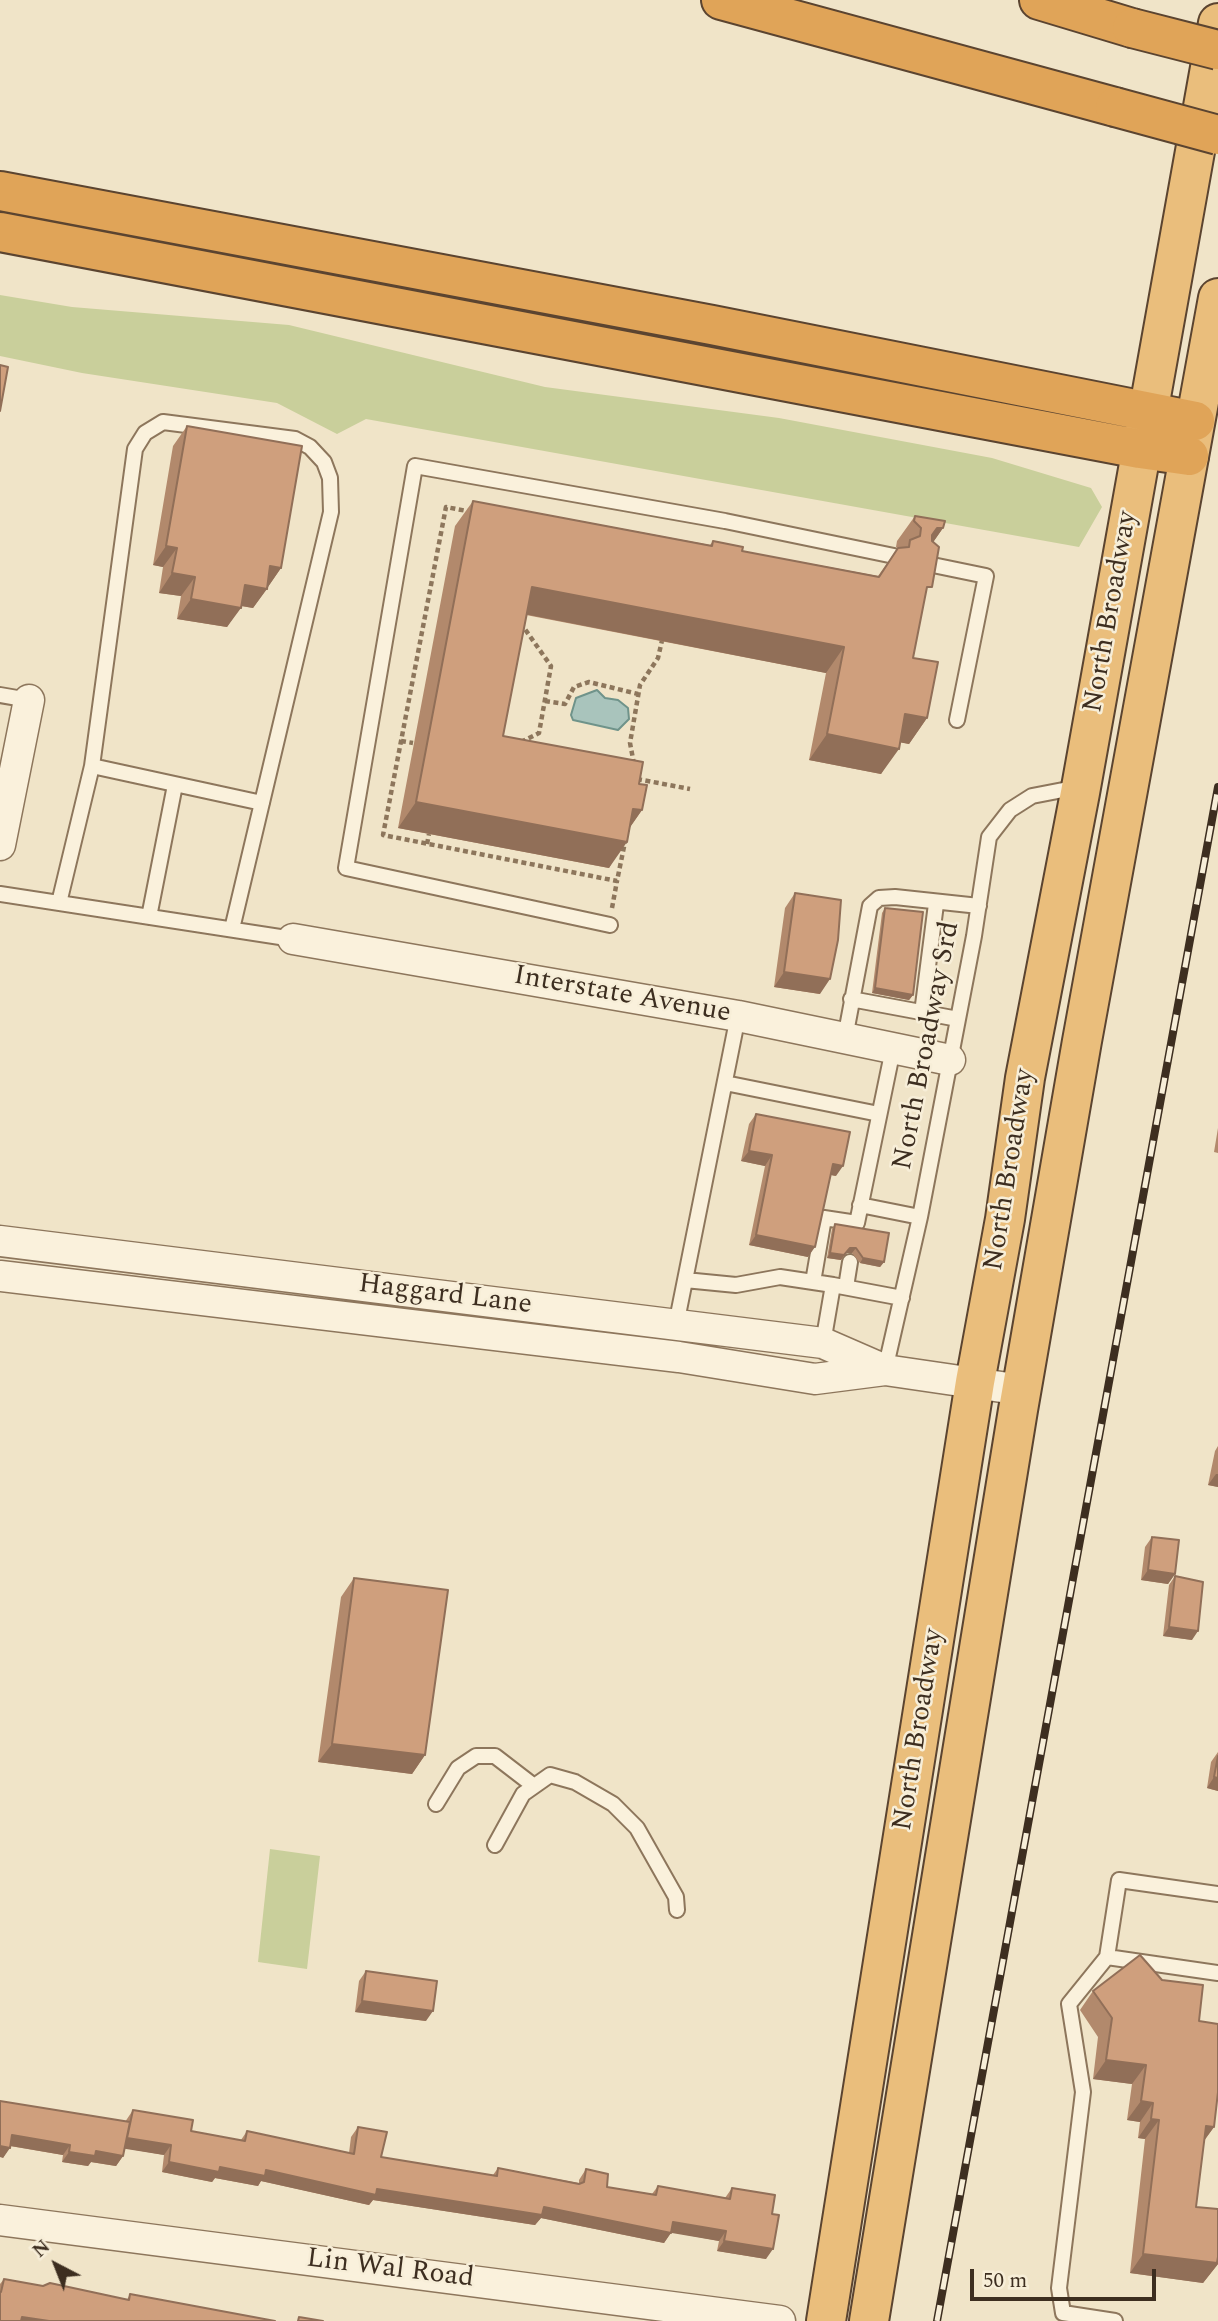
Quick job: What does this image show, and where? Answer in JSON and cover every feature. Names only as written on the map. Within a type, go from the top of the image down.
[{"type":"highway","points":[[721,0],[1218,135]]},
{"type":"highway","points":[[1040,0],[1218,50]]},
{"type":"highway","name":"North Broadway","points":[[869,2321],[895,2025],[975,1381],[1005,1219],[1025,1078],[1080,793],[1218,23]]},
{"type":"highway","points":[[0,191],[712,326],[1143,431]]},
{"type":"highway","points":[[0,232],[1192,438]]},
{"type":"highway","name":"North Broadway","points":[[826,2321],[895,2025],[1022,1390],[1218,298]]},
{"type":"street","points":[[0,845],[29,700]]},
{"type":"street","name":"Interstate Avenue","points":[[293,939],[738,1016],[950,1060]]},
{"type":"street","name":"Haggard Lane","points":[[0,1241],[154,1277],[706,1345],[823,1343],[885,1370]]},
{"type":"street","name":"Haggard Lane","points":[[0,1276],[154,1277]]},
{"type":"street","name":"Haggard Lane","points":[[527,1323],[676,1325],[706,1345],[815,1379],[885,1370],[975,1381],[1022,1390]]},
{"type":"street","name":"Lin Wal Road","points":[[0,2220],[780,2321]]},
{"type":"lane","points":[[59,903],[92,766],[135,449],[145,433],[163,422],[295,439],[310,447],[324,462],[330,478],[331,512],[232,929]]},
{"type":"lane","points":[[610,925],[346,868],[415,466],[725,520],[894,556]]},
{"type":"lane","points":[[923,563],[986,576],[957,720]]},
{"type":"lane","points":[[0,695],[29,700]]},
{"type":"lane","points":[[92,766],[262,803]]},
{"type":"lane","points":[[149,916],[175,785]]},
{"type":"lane","name":"North Broadway Srd","points":[[885,1370],[920,1217],[979,906],[989,837],[998,822],[1032,796],[1063,790],[1080,793]]},
{"type":"lane","points":[[0,894],[293,939]]},
{"type":"lane","points":[[845,1038],[870,906],[879,898],[895,897],[936,904],[979,906]]},
{"type":"lane","points":[[922,1013],[936,904]]},
{"type":"lane","points":[[851,999],[958,1019]]},
{"type":"lane","points":[[676,1325],[738,1016]]},
{"type":"lane","points":[[813,1282],[824,1219],[856,1228],[893,1049]]},
{"type":"lane","points":[[725,1083],[879,1114]]},
{"type":"lane","points":[[860,1205],[920,1217]]},
{"type":"lane","points":[[823,1343],[839,1286],[850,1262]]},
{"type":"lane","points":[[685,1280],[736,1286],[780,1277],[902,1298]]},
{"type":"lane","points":[[436,1804],[458,1768],[476,1756],[495,1756],[534,1786]]},
{"type":"lane","points":[[495,1845],[523,1794],[550,1775],[575,1782],[613,1804],[637,1828],[676,1897],[677,1910]]},
{"type":"lane","points":[[1115,2321],[1063,2313],[1059,2288],[1083,2092],[1069,2004],[1107,1957],[1119,1881],[1218,1894]]},
{"type":"lane","points":[[1107,1957],[1218,1973]]},
{"type":"path","points":[[473,512],[446,507],[383,835],[617,881]]},
{"type":"path","points":[[516,744],[539,733],[551,666],[521,623]]},
{"type":"path","points":[[635,792],[637,779],[630,743],[638,694],[640,685],[658,658],[665,632]]},
{"type":"path","points":[[544,701],[565,704],[574,687],[589,682],[638,694]]},
{"type":"path","points":[[401,741],[413,743]]},
{"type":"path","points":[[637,779],[690,789]]},
{"type":"path","points":[[610,925],[627,830]]},
{"type":"path","points":[[427,844],[429,834]]},
{"type":"green space","points":[[0,295],[72,307],[289,325],[545,387],[779,418],[992,458],[1091,488],[1102,507],[1079,547],[366,419],[337,434],[277,403],[82,373],[0,356]]},
{"type":"green space","points":[[270,1849],[320,1856],[307,1969],[258,1962]]},
{"type":"water","points":[[597,690],[605,698],[618,700],[628,708],[629,719],[618,730],[573,720],[571,715],[576,698]]},
{"type":"building","points":[[0,365],[8,367],[0,411]]},
{"type":"building","points":[[187,426],[302,446],[281,568],[270,566],[267,589],[245,585],[241,608],[191,599],[195,577],[172,573],[177,548],[166,546]]},
{"type":"building","points":[[473,501],[712,546],[713,541],[743,547],[742,551],[879,577],[898,548],[909,547],[910,540],[920,536],[921,528],[914,521],[915,516],[945,521],[943,528],[937,528],[932,535],[932,541],[939,547],[932,587],[927,587],[913,658],[938,662],[927,718],[905,714],[899,749],[827,734],[844,647],[532,587],[503,736],[643,762],[639,784],[647,785],[642,810],[633,809],[627,842],[416,802]]},
{"type":"building","points":[[795,893],[841,900],[838,940],[830,979],[784,972]]},
{"type":"building","points":[[885,908],[923,912],[913,995],[875,988]]},
{"type":"building","points":[[756,1114],[850,1132],[843,1166],[833,1164],[815,1247],[756,1235],[772,1155],[749,1151]]},
{"type":"building","points":[[835,1224],[889,1233],[884,1262],[863,1258],[856,1248],[850,1248],[844,1255],[830,1253]]},
{"type":"building","points":[[1152,1537],[1179,1540],[1175,1574],[1148,1570]]},
{"type":"building","points":[[1175,1576],[1203,1582],[1198,1631],[1169,1627]]},
{"type":"building","points":[[354,1578],[448,1590],[425,1755],[332,1744]]},
{"type":"building","points":[[1218,1756],[1218,1778],[1214,1777]]},
{"type":"building","points":[[1140,1955],[1162,1980],[1203,1985],[1199,2021],[1218,2024],[1218,2092],[1214,2127],[1206,2126],[1196,2207],[1218,2209],[1217,2263],[1143,2254],[1159,2120],[1151,2119],[1153,2103],[1141,2101],[1146,2065],[1106,2060],[1112,2018],[1093,1991]]},
{"type":"building","points":[[366,1971],[437,1981],[433,2011],[362,2001]]},
{"type":"building","points":[[0,2101],[130,2122],[123,2156],[96,2151],[95,2156],[69,2152],[70,2145],[12,2135],[10,2148],[0,2146]]},
{"type":"building","points":[[133,2110],[193,2120],[191,2131],[245,2141],[247,2131],[354,2154],[358,2127],[387,2132],[381,2157],[497,2176],[498,2168],[579,2184],[584,2182],[586,2169],[608,2174],[607,2187],[656,2195],[658,2186],[730,2199],[732,2188],[775,2195],[772,2214],[779,2215],[773,2249],[724,2241],[726,2231],[673,2222],[671,2233],[544,2207],[542,2215],[377,2189],[376,2195],[266,2170],[265,2176],[220,2167],[219,2172],[169,2162],[171,2145],[127,2138]]},
{"type":"building","points":[[4,2279],[43,2286],[50,2283],[129,2300],[130,2294],[275,2321],[49,2321],[22,2317],[21,2321],[0,2321],[0,2292]]},
{"type":"building","points":[[299,2317],[323,2321],[298,2321]]},
{"type":"railway","points":[[937,2321],[1218,787]]}]
